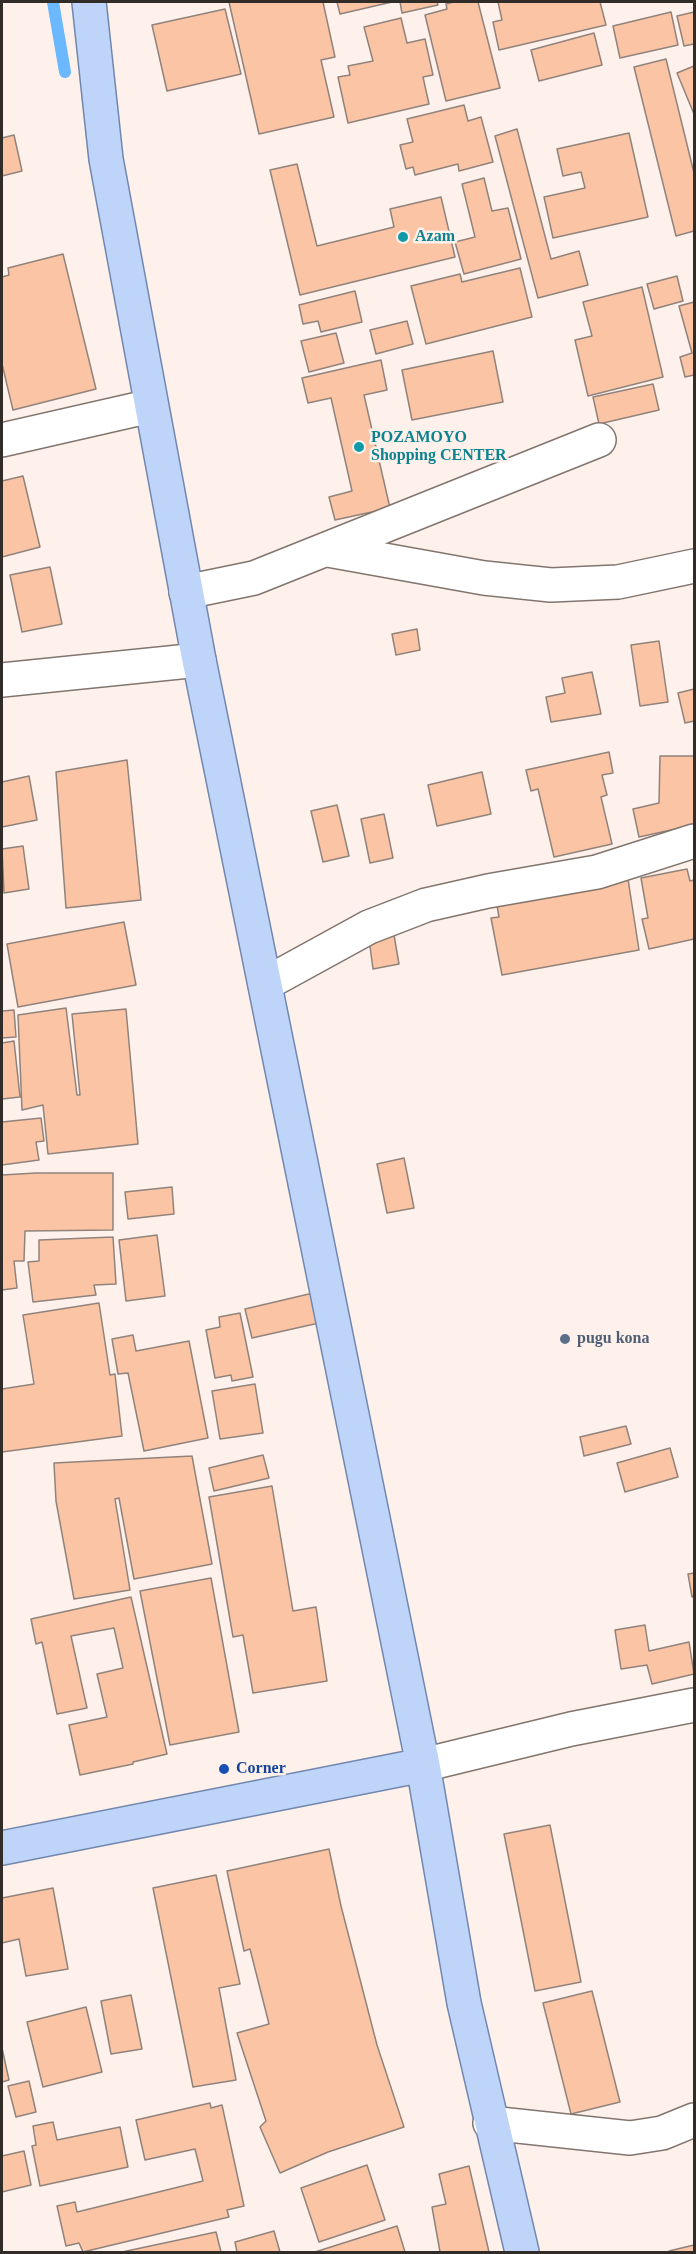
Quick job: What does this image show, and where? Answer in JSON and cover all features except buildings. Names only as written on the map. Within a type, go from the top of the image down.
[{"type":"main road","points":[[89,2],[106,159],[199,660],[423,1765],[464,2003],[522,2253]]},
{"type":"main road","points":[[2,1848],[423,1765]]},
{"type":"street","points":[[2,440],[151,406]]},
{"type":"street","points":[[186,592],[254,578],[599,440]]},
{"type":"street","points":[[328,550],[484,578],[551,585],[618,582],[694,566]]},
{"type":"street","points":[[2,680],[199,660]]},
{"type":"street","points":[[265,984],[369,927],[426,905],[488,891],[597,872],[694,841]]},
{"type":"street","points":[[423,1765],[571,1729],[694,1705]]},
{"type":"street","points":[[490,2123],[630,2138],[662,2133],[694,2120]]},
{"type":"waterway","points":[[53,2],[65,72]]},
{"type":"place","name":"Azam","points":[[403,237]]},
{"type":"place","name":"POZAMOYO Shopping CENTER","points":[[359,447]]},
{"type":"place","name":"pugu kona","points":[[565,1339]]},
{"type":"place","name":"Corner","points":[[224,1769]]}]
